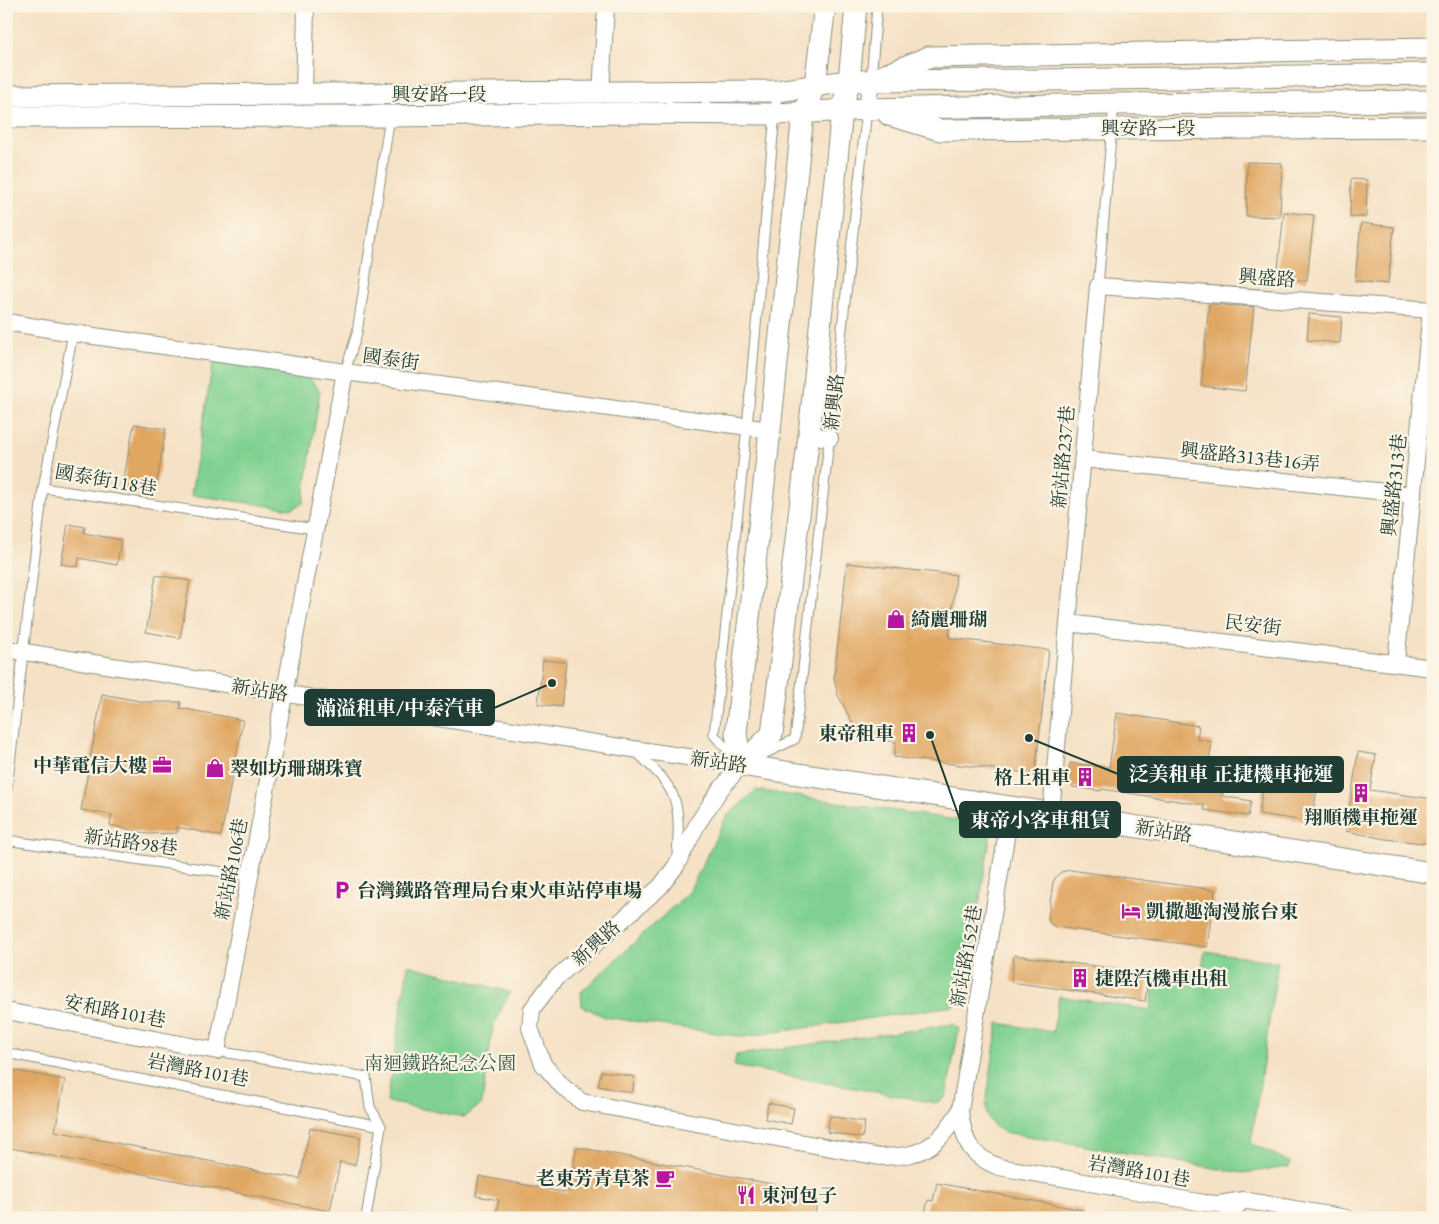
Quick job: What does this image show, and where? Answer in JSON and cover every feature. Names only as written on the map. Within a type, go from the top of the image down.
[{"type":"street","points":[[304,94],[306,6]]},
{"type":"street","points":[[600,93],[606,6]]},
{"type":"street","points":[[742,765],[736,733],[803,114],[814,85],[825,6]]},
{"type":"street","name":"新興路","points":[[856,6],[849,81],[842,110],[808,434],[772,734],[719,791],[698,823],[676,866],[660,887],[555,980],[532,1009],[530,1028],[543,1064],[563,1087],[582,1102],[880,1156],[912,1154],[932,1146],[947,1130],[960,1111]]},
{"type":"street","name":"興安路一段","points":[[871,81],[929,56],[1433,48]]},
{"type":"street","name":"興安路一段","points":[[6,96],[777,92],[849,81],[1433,74]]},
{"type":"street","name":"新興路","points":[[867,109],[871,81]]},
{"type":"street","name":"興安路一段","points":[[6,117],[631,113],[803,114],[867,109],[1433,100]]},
{"type":"street","name":"興安路一段","points":[[867,109],[940,130],[1433,127]]},
{"type":"street","name":"興盛路","points":[[1098,286],[1432,310]]},
{"type":"street","name":"新站路237巷","points":[[1051,814],[1098,286]]},
{"type":"street","name":"興盛路313巷","points":[[1396,663],[1432,310]]},
{"type":"street","name":"國泰街","points":[[6,322],[344,372],[770,430]]},
{"type":"street","name":"新站路106巷","points":[[217,1051],[344,372]]},
{"type":"street","points":[[808,434],[830,438]]},
{"type":"street","name":"興盛路313巷16弄","points":[[1083,458],[1413,495]]},
{"type":"street","name":"民安街","points":[[1068,623],[1433,668]]},
{"type":"street","name":"新站路","points":[[6,649],[633,750],[742,765],[1433,872]]},
{"type":"street","name":"新站路152巷","points":[[960,1111],[1011,808]]},
{"type":"street","name":"安和路101巷","points":[[6,1011],[217,1051]]},
{"type":"street","name":"岩灣路101巷","points":[[960,1111],[963,1131],[974,1152],[982,1160],[999,1168],[1204,1203],[1220,1204],[1243,1200],[1336,1217]]},
{"type":"street","points":[[1226,1218],[1243,1200]]},
{"type":"lane","name":"新興路","points":[[871,81],[877,6]]},
{"type":"lane","points":[[742,765],[714,735],[747,427],[777,92]]},
{"type":"lane","name":"新站路237巷","points":[[1098,286],[1114,104]]},
{"type":"lane","name":"新興路","points":[[742,765],[795,738],[867,109]]},
{"type":"lane","points":[[344,372],[357,334],[390,116]]},
{"type":"lane","name":"國泰街118巷","points":[[73,333],[43,488],[315,529]]},
{"type":"lane","points":[[6,796],[43,488]]},
{"type":"lane","points":[[633,750],[654,769],[668,785],[675,798],[679,824],[676,866]]},
{"type":"lane","name":"新站路98巷","points":[[6,840],[250,876]]},
{"type":"lane","points":[[217,1051],[366,1077],[370,1107],[381,1126],[366,1218]]},
{"type":"lane","name":"岩灣路101巷","points":[[6,1053],[381,1126]]},
{"type":"green space","points":[[213,362],[307,375],[320,391],[303,503],[292,509],[191,495]]},
{"type":"green space","points":[[756,790],[983,824],[991,832],[963,1000],[953,1006],[743,1037],[605,1017],[582,1006],[581,992],[689,892],[726,817]]},
{"type":"green space","points":[[1205,951],[1278,962],[1251,1143],[1291,1163],[1289,1167],[1243,1173],[1004,1132],[995,1127],[990,1121],[986,1104],[998,1023],[1053,1032],[1059,996],[1150,1010],[1156,971],[1200,978]]},
{"type":"green space","name":"南迴鐵路紀念公園","points":[[408,965],[510,992],[493,1026],[482,1104],[464,1117],[387,1102]]},
{"type":"green space","points":[[954,1024],[959,1029],[946,1097],[936,1103],[734,1066],[736,1055]]},
{"type":"building","points":[[1247,162],[1282,163],[1280,217],[1246,216]]},
{"type":"building","points":[[1351,179],[1367,180],[1366,217],[1350,217]]},
{"type":"building","points":[[1284,212],[1314,215],[1307,281],[1277,278]]},
{"type":"building","points":[[1361,223],[1394,227],[1388,284],[1355,281]]},
{"type":"building","points":[[1209,304],[1254,307],[1245,391],[1201,386]]},
{"type":"building","points":[[1309,314],[1342,317],[1340,343],[1307,340]]},
{"type":"building","points":[[134,424],[166,429],[155,494],[122,488]]},
{"type":"building","points":[[68,524],[85,527],[84,533],[121,540],[117,565],[79,558],[78,567],[61,564]]},
{"type":"building","points":[[847,563],[956,575],[949,638],[1049,650],[1035,774],[894,757],[896,742],[872,737],[860,731],[852,722],[838,695],[834,678]]},
{"type":"building","points":[[156,575],[190,581],[180,638],[146,632]]},
{"type":"building","points":[[543,660],[566,662],[561,707],[538,704]]},
{"type":"building","name":"中華電信大樓","points":[[102,694],[145,702],[181,702],[180,708],[243,720],[221,836],[177,827],[177,833],[148,834],[110,825],[112,815],[81,810]]},
{"type":"building","points":[[1117,713],[1199,726],[1197,739],[1212,742],[1206,784],[1224,786],[1222,796],[1251,801],[1248,816],[1204,810],[1204,805],[1102,789],[1101,791],[1073,787],[1068,774],[1070,763],[1109,768]]},
{"type":"building","points":[[1358,752],[1376,755],[1370,790],[1433,799],[1433,844],[1385,839],[1346,831]]},
{"type":"building","points":[[1267,759],[1320,767],[1312,822],[1259,814]]},
{"type":"building","name":"凱撒趣淘漫旅台東","points":[[1070,870],[1215,890],[1207,947],[1055,927],[1049,922],[1048,918],[1053,882],[1061,872]]},
{"type":"building","name":"捷陞汽機車出租","points":[[1014,955],[1149,974],[1145,1001],[1011,982]]},
{"type":"building","points":[[6,1069],[65,1080],[55,1131],[300,1179],[310,1128],[361,1137],[355,1165],[340,1162],[330,1211],[6,1147]]},
{"type":"building","points":[[601,1071],[635,1077],[632,1093],[598,1086]]},
{"type":"building","points":[[768,1103],[794,1108],[791,1124],[765,1119]]},
{"type":"building","points":[[830,1116],[865,1122],[862,1138],[827,1132]]},
{"type":"building","points":[[577,1147],[819,1193],[814,1218],[495,1218],[499,1200],[476,1196],[479,1176],[568,1193]]},
{"type":"building","points":[[937,1183],[1083,1210],[1082,1218],[924,1218],[928,1200],[933,1201]]},
{"type":"place","name":"綺麗珊瑚","points":[[896,619]]},
{"type":"place","name":"滿溢租車/中泰汽車","points":[[552,683]]},
{"type":"place","name":"東帝租車","points":[[909,733]]},
{"type":"place","name":"東帝小客車租賃","points":[[930,735]]},
{"type":"place","name":"泛美租車 正捷機車拖運","points":[[1029,738]]},
{"type":"place","name":"中華電信大樓","points":[[162,765]]},
{"type":"place","name":"翠如坊珊瑚珠寶","points":[[215,768]]},
{"type":"place","name":"格上租車","points":[[1085,777]]},
{"type":"place","name":"翔順機車拖運","points":[[1361,793]]},
{"type":"place","name":"台灣鐵路管理局台東火車站停車場","points":[[342,890]]},
{"type":"place","name":"凱撒趣淘漫旅台東","points":[[1131,911]]},
{"type":"place","name":"捷陞汽機車出租","points":[[1080,978]]},
{"type":"place","name":"老東芳青草茶","points":[[665,1178]]},
{"type":"place","name":"東河包子","points":[[746,1195]]}]
